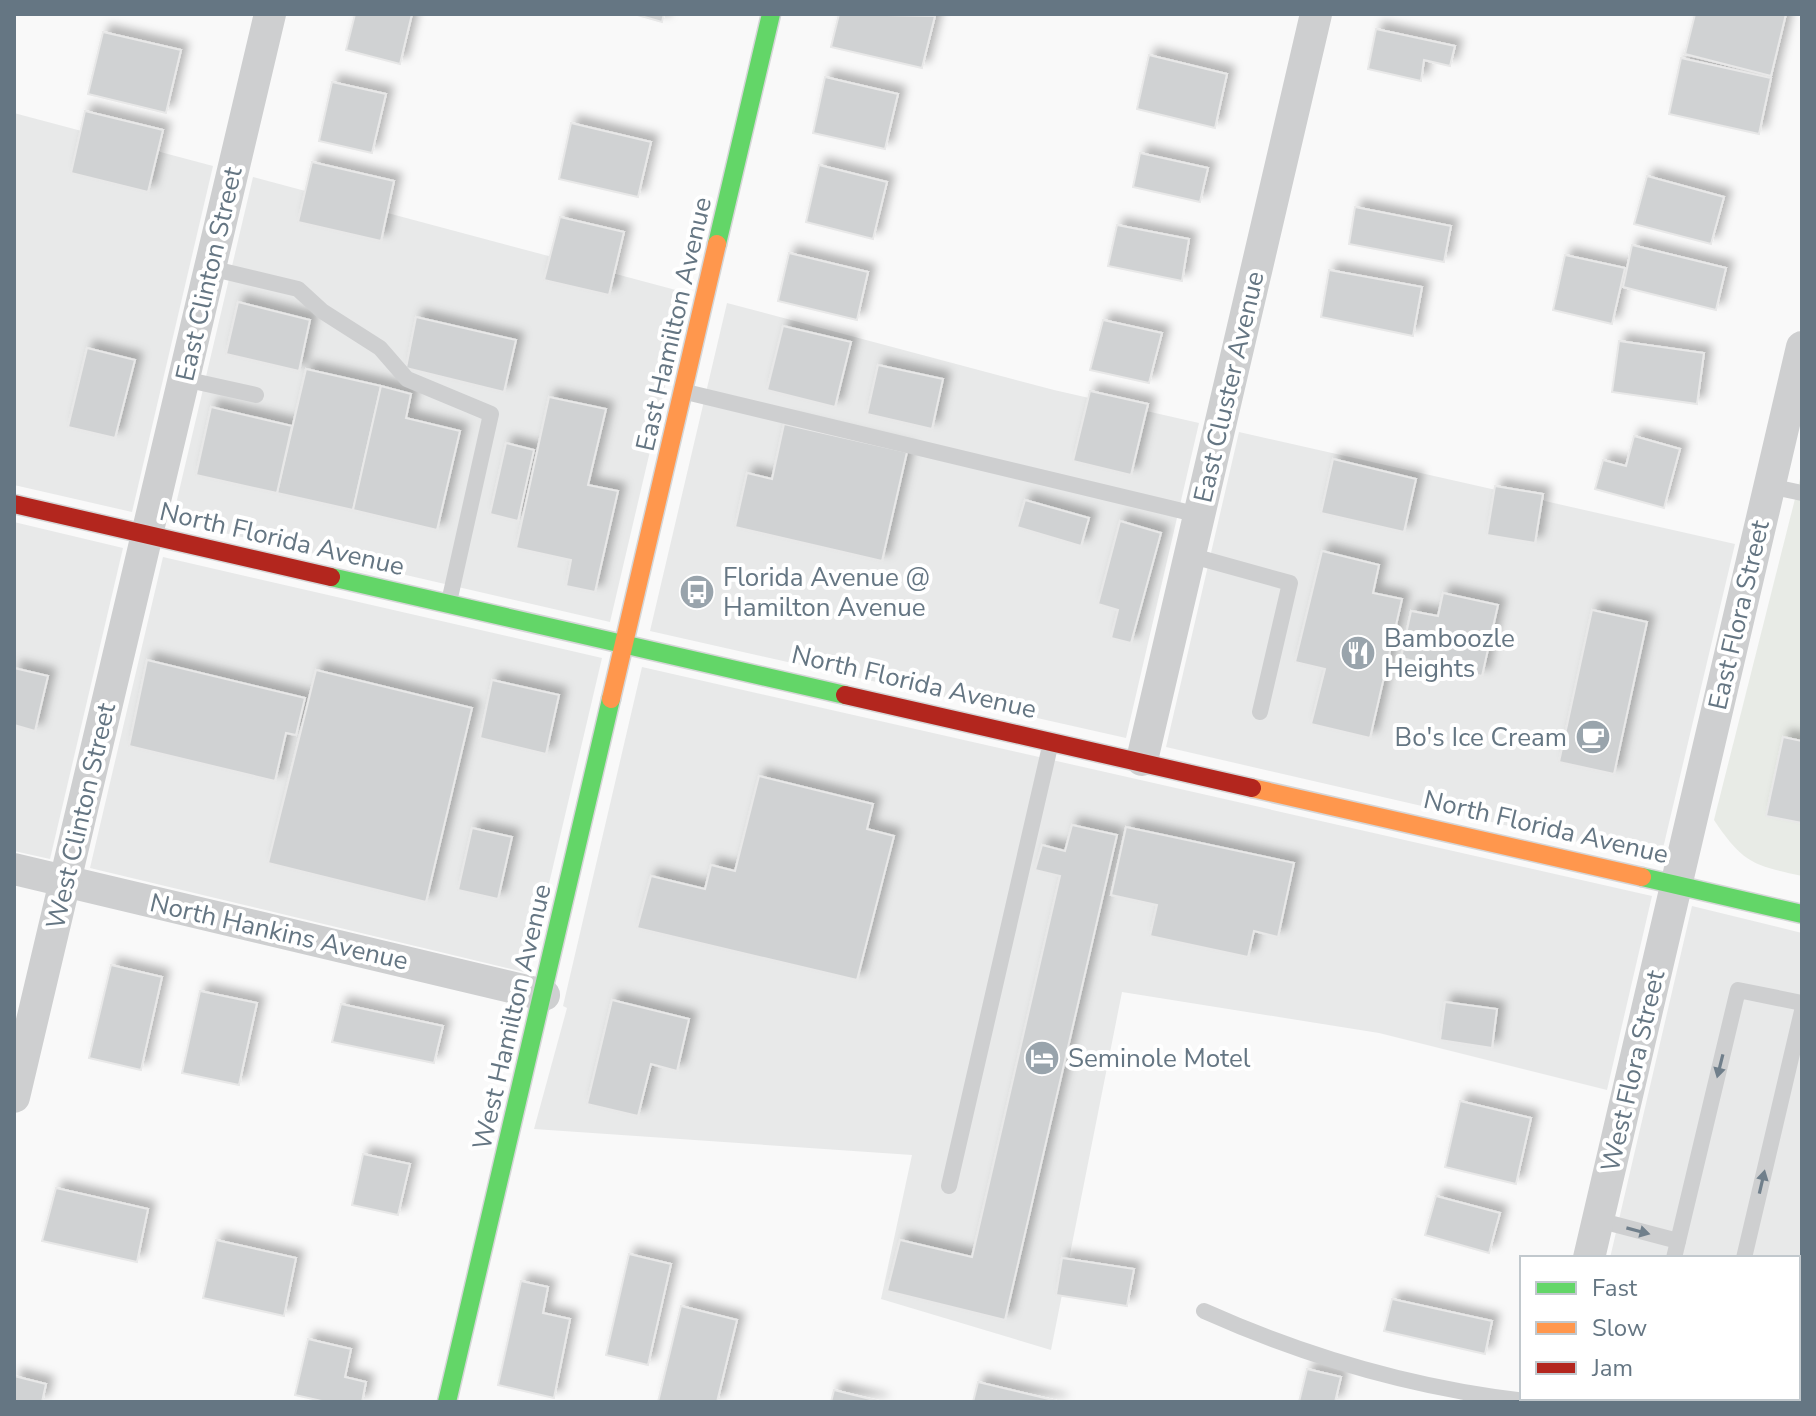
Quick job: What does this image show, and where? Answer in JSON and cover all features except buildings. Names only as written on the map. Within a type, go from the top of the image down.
[{"type":"main road","name":"East Hamilton Avenue","points":[[626,644],[771,14]]},
{"type":"main road","name":"North Florida Avenue","points":[[14,504],[1142,760],[1802,914]]},
{"type":"main road","name":"West Hamilton Avenue","points":[[447,1402],[626,644]]},
{"type":"street","name":"East Clinton Street","points":[[147,535],[270,14]]},
{"type":"street","name":"East Cluster Avenue","points":[[1142,760],[1316,14]]},
{"type":"street","name":"East Flora Street","points":[[1676,883],[1769,486],[1795,410],[1802,347]]},
{"type":"street","name":"West Clinton Street","points":[[14,1097],[147,535]]},
{"type":"street","name":"North Hankins Avenue","points":[[14,869],[544,995]]},
{"type":"street","name":"West Flora Street","points":[[1589,1256],[1676,883]]},
{"type":"lane","points":[[210,268],[298,289],[322,311],[380,348],[407,379],[491,414],[449,604]]},
{"type":"lane","points":[[184,379],[256,395]]},
{"type":"lane","points":[[686,392],[1199,515]]},
{"type":"lane","points":[[1769,486],[1802,493]]},
{"type":"lane","points":[[1189,555],[1290,583],[1260,712]]},
{"type":"lane","points":[[949,1186],[1051,740]]},
{"type":"lane","points":[[1598,1220],[1676,1250],[1738,990],[1802,1003]]},
{"type":"lane","points":[[1744,1256],[1802,1011]]},
{"type":"lane","points":[[1204,1311],[1278,1344],[1377,1372],[1482,1396],[1535,1402]]},
{"type":"shaded area","points":[[14,113],[213,166],[132,512],[14,485]]},
{"type":"shaded area","points":[[253,177],[687,293],[610,622],[172,521]]},
{"type":"shaded area","points":[[727,303],[1054,390],[1199,423],[1126,738],[650,631]]},
{"type":"shaded area","points":[[1239,432],[1735,544],[1660,861],[1166,747]]},
{"type":"shaded area","points":[[1802,471],[1802,876],[1771,869],[1750,860],[1741,854],[1714,820]]},
{"type":"shaded area","points":[[14,522],[123,548],[50,859],[14,851]]},
{"type":"shaded area","points":[[163,557],[602,658],[528,973],[90,868]]},
{"type":"shaded area","points":[[642,667],[1652,896],[1607,1090],[1379,1033],[1122,992],[1051,1350],[881,1299],[912,1155],[534,1129],[567,1008],[563,1006]]},
{"type":"shaded area","points":[[1692,906],[1802,933],[1802,1402],[1667,1400],[1800,1400],[1800,1256],[1610,1256]]},
{"type":"traffic: fast","points":[[717,244],[771,14]]},
{"type":"traffic: fast","points":[[331,577],[845,695]]},
{"type":"traffic: fast","points":[[447,1402],[611,699]]},
{"type":"traffic: fast","points":[[1642,877],[1802,914]]},
{"type":"traffic: slow","points":[[611,699],[717,244]]},
{"type":"traffic: slow","points":[[1252,788],[1642,877]]},
{"type":"traffic: jam","points":[[14,504],[331,577]]},
{"type":"traffic: jam","points":[[845,695],[1252,788]]},
{"type":"place","name":"Florida Avenue @ Hamilton Avenue","points":[[697,592]]},
{"type":"place","name":"Bamboozle Heights","points":[[1358,653]]},
{"type":"place","name":"Bo's Ice Cream","points":[[1593,737]]},
{"type":"place","name":"Seminole Motel","points":[[1042,1058]]}]
